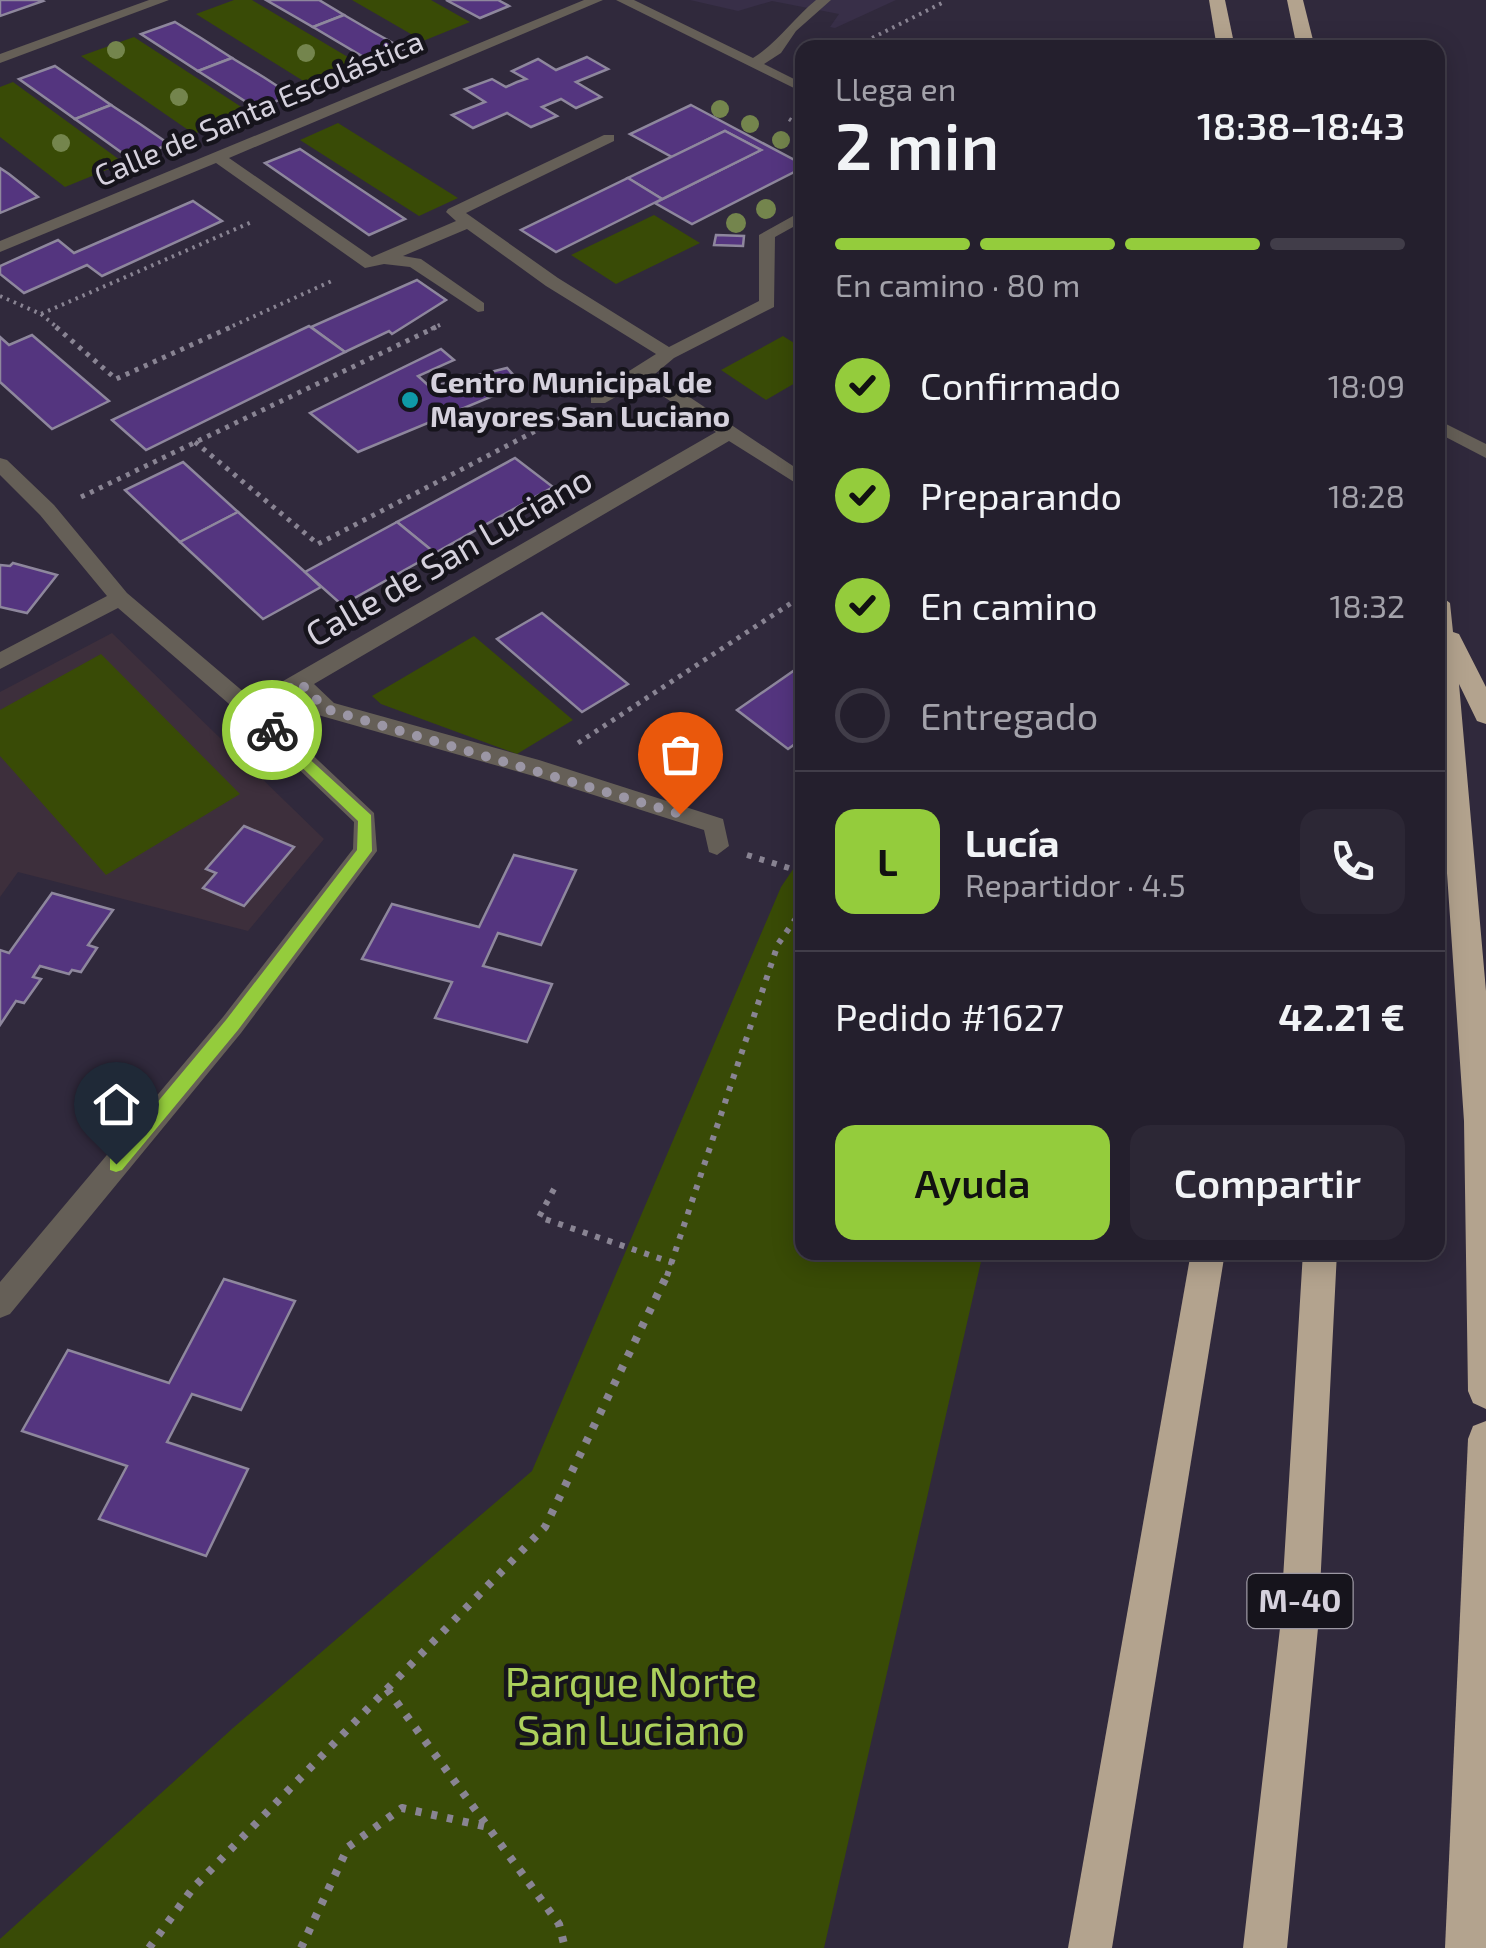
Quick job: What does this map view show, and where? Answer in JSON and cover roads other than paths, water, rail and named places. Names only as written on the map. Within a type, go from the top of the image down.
[{"type":"highway","points":[[1217,0],[1224,40]]},
{"type":"highway","points":[[1296,0],[1304,40]]},
{"type":"highway","points":[[1445,624],[1486,714]]},
{"type":"highway","points":[[1445,676],[1480,1121],[1486,1391]]},
{"type":"highway","points":[[1090,1948],[1207,1260]]},
{"type":"highway","name":"M-40","points":[[1265,1948],[1299,1628],[1320,1260]]},
{"type":"highway","points":[[1467,1948],[1486,1439]]},
{"type":"street","points":[[0,59],[162,0]]},
{"type":"street","name":"Calle de Santa Escolástica","points":[[0,247],[596,0]]},
{"type":"street","points":[[623,0],[795,84]]},
{"type":"street","points":[[754,64],[776,50],[816,3]]},
{"type":"street","points":[[609,138],[454,212],[668,354]]},
{"type":"street","points":[[217,156],[287,207],[377,261],[415,264],[478,307]]},
{"type":"street","points":[[598,398],[644,374],[668,354],[768,303],[767,236],[795,220]]},
{"type":"street","points":[[377,261],[466,223]]},
{"type":"street","points":[[644,374],[795,476]]},
{"type":"street","points":[[1445,430],[1486,452]]},
{"type":"street","name":"Calle de San Luciano","points":[[252,710],[732,431]]},
{"type":"street","points":[[0,464],[48,510],[120,598],[252,710],[366,819],[365,851],[232,1025],[0,1304]]},
{"type":"street","points":[[0,661],[120,598]]},
{"type":"street","points":[[299,682],[326,709],[539,769],[715,825],[717,846]]},
{"type":"place","name":"Centro Municipal de Mayores San Luciano","points":[[410,400]]},
{"type":"park label","name":"Parque Norte San Luciano","points":[[631,1706]]}]
